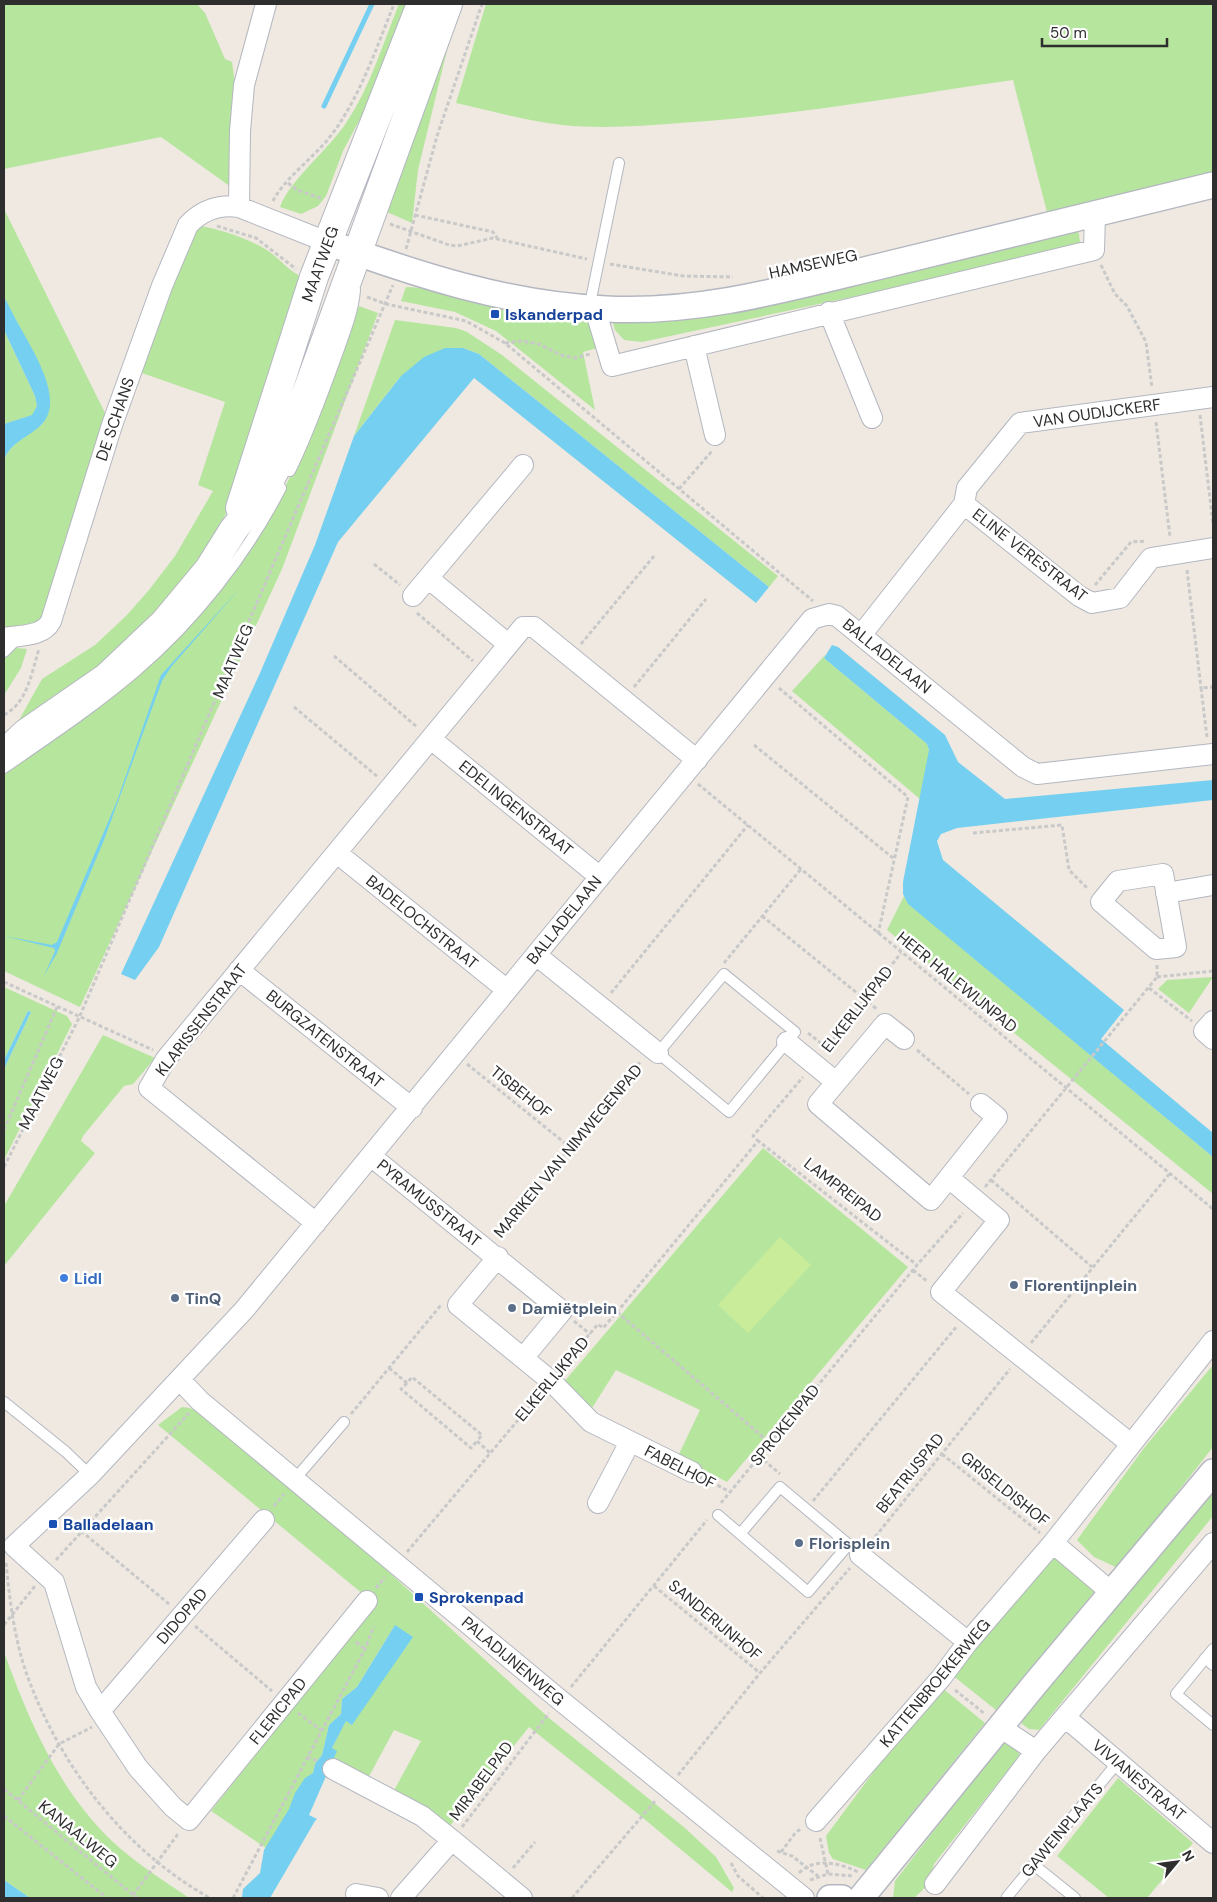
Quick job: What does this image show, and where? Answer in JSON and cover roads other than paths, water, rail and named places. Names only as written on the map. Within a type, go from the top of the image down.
[{"type":"main road","name":"MAATWEG","points":[[234,528],[298,324],[327,242],[422,4]]},
{"type":"main road","name":"MAATWEG","points":[[4,754],[15,738],[107,677],[133,654],[187,597],[209,569],[234,528],[261,496],[280,462],[358,254],[448,4]]},
{"type":"street","points":[[240,207],[240,131],[244,85],[266,4]]},
{"type":"street","name":"HAMSEWEG","points":[[327,242],[358,254],[498,296],[538,303],[595,309],[675,309],[724,302],[1096,221],[1213,186]]},
{"type":"street","name":"DE SCHANS","points":[[12,636],[45,630],[54,614],[112,425],[180,240],[194,219],[220,206],[240,207],[327,242]]},
{"type":"street","points":[[595,309],[612,366],[829,312],[1094,250],[1096,221]]},
{"type":"street","points":[[829,312],[872,418]]},
{"type":"street","points":[[694,346],[715,435]]},
{"type":"street","name":"VAN OUDIJCKERF","points":[[964,504],[967,488],[1020,423],[1206,398]]},
{"type":"street","points":[[413,596],[523,465]]},
{"type":"street","name":"ELINE VERESTRAAT","points":[[862,634],[964,504],[1083,598],[1092,603],[1120,598],[1151,558],[1213,548]]},
{"type":"street","points":[[428,578],[508,644]]},
{"type":"street","name":"BALLADELAAN","points":[[103,1716],[86,1687],[54,1582],[10,1551],[90,1475],[181,1381],[244,1310],[372,1157],[506,990],[692,767],[764,675],[812,619],[829,614],[837,616],[862,634],[1023,768],[1037,774],[1211,754]]},
{"type":"street","name":"KLARISSENSTRAAT","points":[[316,1223],[149,1088],[166,1060],[238,970],[523,627],[534,627],[623,699],[692,767]]},
{"type":"street","name":"EDELINGENSTRAAT","points":[[431,739],[600,877]]},
{"type":"street","name":"BADELOCHSTRAAT","points":[[337,853],[506,990]]},
{"type":"street","points":[[1163,874],[1166,893],[1176,947],[1156,949],[1101,902],[1118,881],[1163,874]]},
{"type":"street","points":[[1166,893],[1213,885]]},
{"type":"street","points":[[536,955],[655,1051]]},
{"type":"street","name":"BURGZATENSTRAAT","points":[[238,970],[412,1108]]},
{"type":"street","name":"ELKERLIJKPAD","points":[[904,1039],[885,1024],[818,1104],[931,1200],[949,1178]]},
{"type":"street","name":"ELKERLIJKPAD","points":[[787,1042],[836,1082]]},
{"type":"street","points":[[981,1104],[997,1117],[949,1178],[999,1220],[941,1292],[1131,1444]]},
{"type":"street","name":"PYRAMUSSTRAAT","points":[[372,1157],[492,1254]]},
{"type":"street","points":[[492,1254],[562,1311],[523,1358],[458,1305],[492,1254]]},
{"type":"street","name":"KATTENBROEKERWEG","points":[[816,1821],[941,1678],[968,1642],[1053,1543],[1213,1341]]},
{"type":"street","name":"FABELHOF","points":[[523,1358],[551,1381],[591,1422],[692,1472]]},
{"type":"street","name":"PALADIJNENWEG","points":[[181,1381],[200,1401],[396,1564],[667,1788],[804,1898]]},
{"type":"street","name":"FABELHOF","points":[[598,1503],[630,1442]]},
{"type":"street","points":[[861,1898],[1111,1592],[1213,1472]]},
{"type":"street","name":"DIDOPAD","points":[[103,1716],[183,1616],[264,1520]]},
{"type":"street","points":[[1053,1543],[1111,1592]]},
{"type":"street","points":[[935,1884],[1036,1752],[1213,1543]]},
{"type":"street","points":[[854,1550],[968,1642]]},
{"type":"street","name":"FLERICPAD","points":[[103,1716],[138,1768],[168,1802],[189,1820],[367,1601]]},
{"type":"street","name":"VIVIANESTRAAT","points":[[1065,1717],[1213,1843]]},
{"type":"street","points":[[1000,1727],[1036,1752]]},
{"type":"street","points":[[324,1764],[422,1816],[522,1898]]},
{"type":"street","points":[[401,1898],[452,1840]]},
{"type":"street","points":[[356,1894],[378,1898]]},
{"type":"street","points":[[830,1898],[842,1898]]},
{"type":"lane","points":[[595,309],[592,299],[598,261],[619,163]]},
{"type":"lane","name":"MAATWEG","points":[[4,768],[72,722],[143,665],[191,616],[249,542],[272,505],[312,422],[352,312],[358,254]]},
{"type":"lane","points":[[4,652],[12,636]]},
{"type":"lane","points":[[724,974],[795,1032],[729,1112],[655,1051],[724,974]]},
{"type":"lane","points":[[4,1402],[66,1452],[90,1475]]},
{"type":"lane","points":[[295,1479],[344,1422]]},
{"type":"lane","points":[[715,1513],[808,1592],[854,1550],[780,1487],[740,1534]]},
{"type":"lane","points":[[1213,1649],[1209,1662],[1176,1694],[1213,1725]]},
{"type":"lane","name":"GAWEINPLAATS","points":[[1008,1898],[1118,1762]]},
{"type":"lane","points":[[1034,1864],[1075,1898]]},
{"type":"water","points":[[4,297],[39,362],[49,390],[50,403],[48,415],[41,425],[10,449],[4,461],[4,424],[32,415],[37,406],[35,396],[4,330]]},
{"type":"water","points":[[445,348],[463,348],[479,354],[769,587],[756,603],[474,378],[338,542],[159,947],[135,980],[121,974],[260,673],[315,545],[354,436],[401,376],[424,357]]},
{"type":"water","points":[[242,586],[171,667],[162,681],[104,840],[57,953],[44,976],[55,951],[54,948],[4,936],[52,945],[57,942],[117,801],[161,675]]},
{"type":"water","points":[[832,645],[838,647],[945,735],[958,762],[1005,799],[1213,780],[1213,800],[957,828],[941,834],[937,841],[943,860],[1124,1010],[1101,1039],[1213,1133],[1213,1157],[908,904],[903,894],[903,882],[929,750],[927,744],[824,658]]},
{"type":"water","points":[[28,1011],[31,1012],[4,1069],[4,1060]]},
{"type":"water","points":[[395,1625],[413,1637],[352,1725],[346,1721],[332,1748],[337,1751],[309,1815],[317,1819],[270,1898],[242,1898],[243,1889],[260,1873],[264,1850],[289,1809],[295,1793],[305,1778],[313,1773],[315,1764],[322,1755],[329,1725],[341,1714],[342,1699],[357,1687]]},
{"type":"water","points":[[4,1880],[30,1898],[4,1898]]},
{"type":"waterway","points":[[324,106],[372,4]]},
{"type":"place","name":"Iskanderpad","points":[[495,314]]},
{"type":"place","name":"Lidl","points":[[64,1278]]},
{"type":"place","name":"Florentijnplein","points":[[1014,1285]]},
{"type":"place","name":"TinQ","points":[[175,1298]]},
{"type":"place","name":"Damiëtplein","points":[[512,1308]]},
{"type":"place","name":"Balladelaan","points":[[53,1524]]},
{"type":"place","name":"Florisplein","points":[[799,1543]]},
{"type":"place","name":"Sprokenpad","points":[[419,1597]]}]
